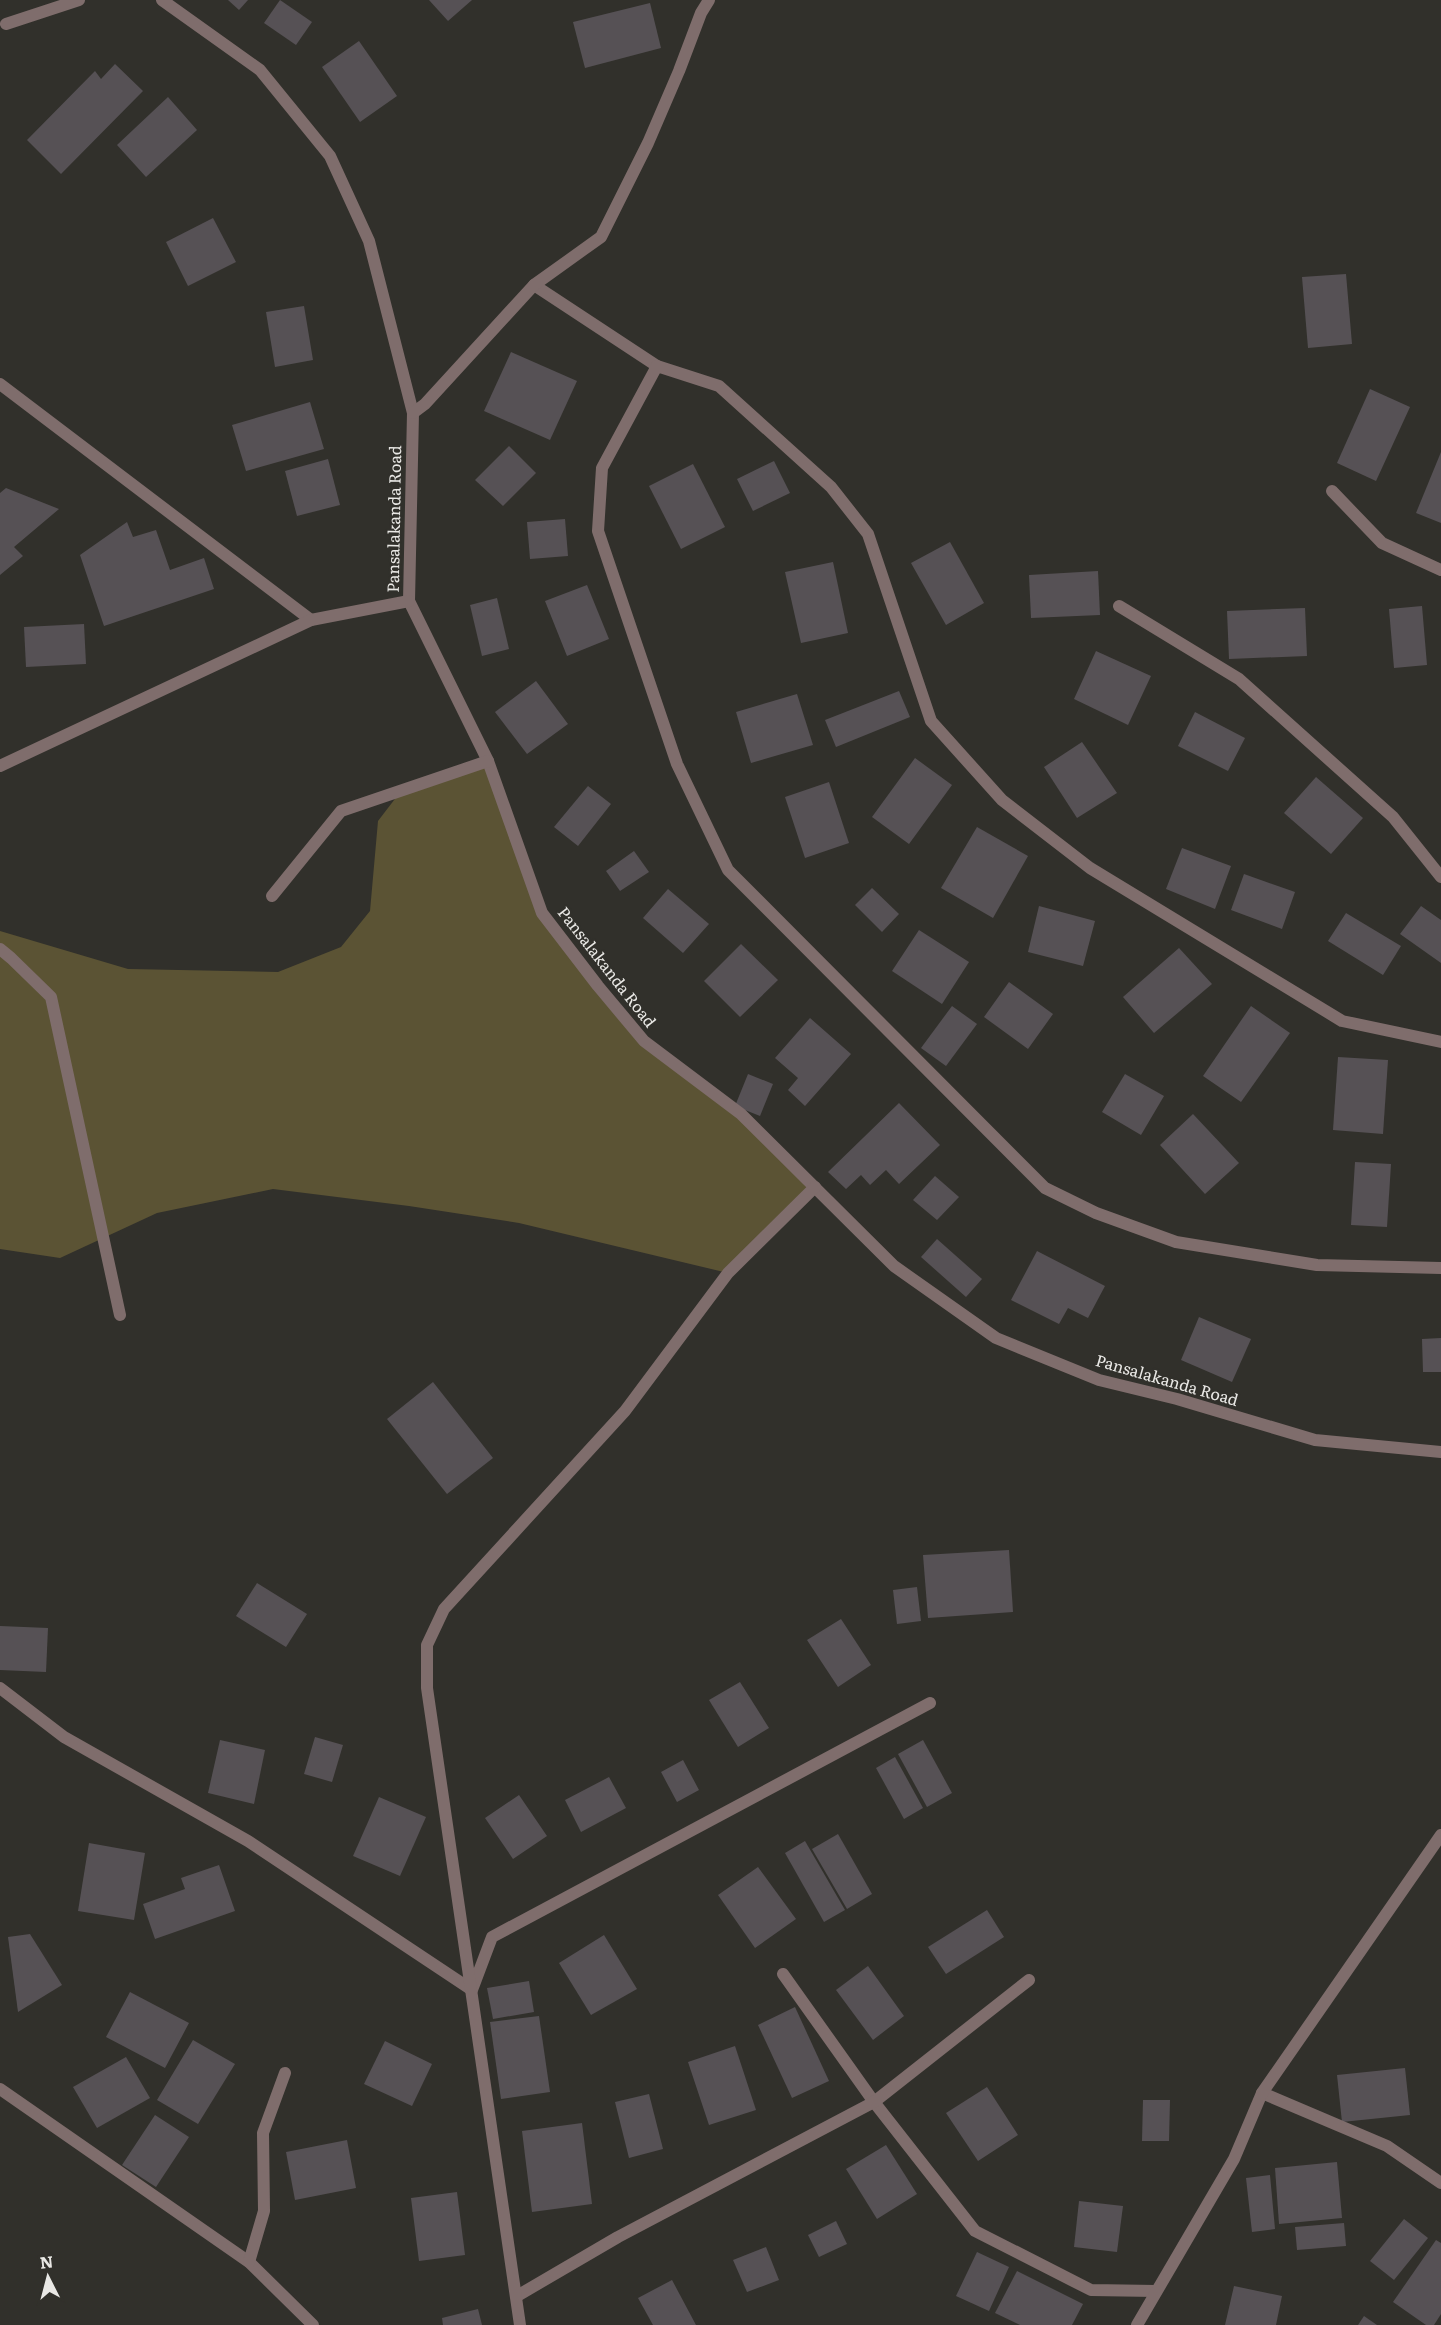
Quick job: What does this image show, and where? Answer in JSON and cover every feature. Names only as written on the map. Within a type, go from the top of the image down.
[{"type":"street","points":[[6,24],[78,0]]},
{"type":"street","name":"Pansalakanda Road","points":[[162,0],[260,70],[330,156],[369,241],[413,413],[410,601],[488,761],[542,913],[644,1041],[741,1114],[894,1266],[996,1338],[1099,1380],[1177,1399],[1315,1440],[1441,1452]]},
{"type":"street","points":[[413,413],[425,404],[534,285],[601,237],[648,143],[709,0]]},
{"type":"street","points":[[534,285],[657,366],[719,386],[831,487],[868,534],[931,721],[1002,800],[1090,868],[1342,1021],[1441,1042]]},
{"type":"street","points":[[657,366],[602,468],[598,531],[677,764],[728,870],[1045,1188],[1096,1213],[1176,1242],[1317,1265],[1441,1268]]},
{"type":"street","points":[[0,384],[311,621]]},
{"type":"street","points":[[1332,491],[1382,543],[1441,570]]},
{"type":"street","points":[[0,766],[311,621],[410,601]]},
{"type":"street","points":[[1119,606],[1239,679],[1393,817],[1441,878]]},
{"type":"street","points":[[272,896],[341,811],[488,761]]},
{"type":"street","points":[[0,950],[51,998],[120,1315]]},
{"type":"street","points":[[520,2325],[427,1688],[427,1645],[444,1609],[626,1411],[728,1273],[815,1187]]},
{"type":"street","points":[[0,1688],[63,1737],[248,1841],[472,1990]]},
{"type":"street","points":[[472,1990],[492,1938],[930,1703]]},
{"type":"street","points":[[1137,2325],[1234,2159],[1262,2093],[1441,1835]]},
{"type":"street","points":[[783,1974],[874,2102],[975,2231],[1091,2290],[1156,2291]]},
{"type":"street","points":[[517,2296],[618,2236],[874,2102],[1029,1980]]},
{"type":"street","points":[[249,2262],[264,2211],[263,2133],[285,2073]]},
{"type":"street","points":[[0,2089],[249,2262],[313,2325]]},
{"type":"street","points":[[1262,2093],[1387,2146],[1441,2183]]},
{"type":"shaded area","points":[[488,761],[542,913],[644,1041],[741,1114],[815,1187],[728,1273],[519,1223],[273,1189],[157,1213],[60,1258],[0,1249],[0,931],[128,969],[278,972],[341,947],[370,911],[378,821],[401,791]]},
{"type":"building","points":[[228,0],[248,0],[239,10]]},
{"type":"building","points":[[280,0],[312,22],[296,45],[264,23]]},
{"type":"building","points":[[429,0],[472,0],[448,21]]},
{"type":"building","points":[[650,3],[661,48],[585,68],[573,22]]},
{"type":"building","points":[[359,41],[397,96],[360,122],[322,67]]},
{"type":"building","points":[[115,64],[143,91],[61,174],[27,140],[95,71],[101,79]]},
{"type":"building","points":[[168,97],[197,130],[146,177],[117,145]]},
{"type":"building","points":[[213,218],[236,262],[188,286],[166,242]]},
{"type":"building","points":[[1346,274],[1352,344],[1308,348],[1302,277]]},
{"type":"building","points":[[304,306],[313,360],[275,367],[266,312]]},
{"type":"building","points":[[511,352],[577,381],[550,440],[484,411]]},
{"type":"building","points":[[1370,389],[1410,407],[1376,481],[1337,463]]},
{"type":"building","points":[[310,402],[324,449],[246,471],[232,425]]},
{"type":"building","points":[[509,446],[536,473],[503,506],[475,480]]},
{"type":"building","points":[[1441,452],[1441,523],[1416,513]]},
{"type":"building","points":[[328,459],[340,505],[297,516],[285,471]]},
{"type":"building","points":[[774,461],[790,493],[753,511],[737,479]]},
{"type":"building","points":[[693,464],[725,527],[681,549],[649,486]]},
{"type":"building","points":[[6,488],[59,509],[14,547],[23,556],[0,575],[0,493]]},
{"type":"building","points":[[565,519],[568,556],[530,559],[527,522]]},
{"type":"building","points":[[127,522],[133,537],[156,530],[170,570],[204,558],[214,589],[104,626],[80,555]]},
{"type":"building","points":[[950,542],[984,603],[946,625],[911,563]]},
{"type":"building","points":[[833,562],[848,633],[801,643],[785,572]]},
{"type":"building","points":[[1098,571],[1100,615],[1031,618],[1029,575]]},
{"type":"building","points":[[587,585],[609,639],[567,656],[545,601]]},
{"type":"building","points":[[497,598],[509,649],[482,656],[470,605]]},
{"type":"building","points":[[1422,606],[1427,665],[1394,668],[1389,609]]},
{"type":"building","points":[[1305,608],[1307,656],[1229,659],[1227,611]]},
{"type":"building","points":[[84,624],[86,664],[26,667],[24,627]]},
{"type":"building","points":[[1096,651],[1151,676],[1128,725],[1074,699]]},
{"type":"building","points":[[536,681],[568,724],[527,754],[495,712]]},
{"type":"building","points":[[899,691],[910,717],[836,747],[825,720]]},
{"type":"building","points":[[797,694],[813,745],[751,763],[736,712]]},
{"type":"building","points":[[1195,712],[1245,738],[1228,771],[1178,746]]},
{"type":"building","points":[[1082,742],[1117,793],[1077,818],[1044,767]]},
{"type":"building","points":[[915,758],[952,785],[909,844],[872,817]]},
{"type":"building","points":[[1316,777],[1363,818],[1331,854],[1284,813]]},
{"type":"building","points":[[829,782],[849,843],[805,858],[785,797]]},
{"type":"building","points":[[588,786],[611,804],[578,846],[554,827]]},
{"type":"building","points":[[977,827],[1028,856],[993,918],[941,888]]},
{"type":"building","points":[[1182,848],[1231,866],[1215,909],[1166,889]]},
{"type":"building","points":[[634,851],[649,872],[620,891],[606,871]]},
{"type":"building","points":[[1244,874],[1295,892],[1282,929],[1231,910]]},
{"type":"building","points":[[872,888],[899,914],[882,932],[855,905]]},
{"type":"building","points":[[668,889],[709,924],[683,953],[643,918]]},
{"type":"building","points":[[1039,906],[1095,921],[1083,966],[1028,952]]},
{"type":"building","points":[[1421,906],[1441,920],[1441,963],[1400,934]]},
{"type":"building","points":[[1346,913],[1401,946],[1383,975],[1328,941]]},
{"type":"building","points":[[919,930],[969,962],[942,1004],[892,971]]},
{"type":"building","points":[[741,944],[778,980],[740,1017],[704,981]]},
{"type":"building","points":[[1179,948],[1212,984],[1154,1033],[1123,997]]},
{"type":"building","points":[[1009,982],[1053,1014],[1028,1049],[984,1017]]},
{"type":"building","points":[[952,1006],[977,1024],[946,1066],[921,1048]]},
{"type":"building","points":[[1251,1006],[1290,1033],[1241,1102],[1203,1076]]},
{"type":"building","points":[[810,1018],[851,1054],[805,1106],[788,1090],[798,1078],[775,1058]]},
{"type":"building","points":[[1338,1057],[1388,1060],[1383,1134],[1333,1130]]},
{"type":"building","points":[[748,1074],[773,1084],[760,1116],[735,1106]]},
{"type":"building","points":[[1125,1074],[1164,1096],[1141,1135],[1102,1112]]},
{"type":"building","points":[[899,1103],[940,1145],[899,1184],[886,1170],[870,1185],[861,1175],[846,1189],[828,1172]]},
{"type":"building","points":[[1193,1114],[1239,1163],[1205,1194],[1160,1145]]},
{"type":"building","points":[[1355,1162],[1391,1164],[1387,1227],[1351,1225]]},
{"type":"building","points":[[935,1176],[959,1197],[937,1220],[913,1200]]},
{"type":"building","points":[[937,1239],[982,1279],[966,1297],[921,1257]]},
{"type":"building","points":[[1037,1251],[1105,1286],[1088,1318],[1068,1308],[1059,1324],[1011,1300]]},
{"type":"building","points":[[1199,1317],[1251,1339],[1232,1382],[1181,1360]]},
{"type":"building","points":[[1441,1338],[1441,1372],[1423,1372],[1422,1339]]},
{"type":"building","points":[[433,1382],[493,1458],[447,1494],[387,1419]]},
{"type":"building","points":[[1009,1550],[1013,1612],[928,1618],[923,1555]]},
{"type":"building","points":[[257,1583],[307,1614],[286,1647],[236,1616]]},
{"type":"building","points":[[917,1587],[921,1621],[897,1624],[893,1590]]},
{"type":"building","points":[[841,1619],[871,1665],[838,1687],[807,1640]]},
{"type":"building","points":[[0,1626],[48,1628],[46,1672],[0,1670]]},
{"type":"building","points":[[740,1682],[769,1728],[738,1747],[709,1700]]},
{"type":"building","points":[[315,1737],[343,1745],[332,1782],[304,1774]]},
{"type":"building","points":[[220,1740],[265,1750],[254,1804],[208,1793]]},
{"type":"building","points":[[923,1740],[952,1793],[927,1807],[898,1754]]},
{"type":"building","points":[[895,1757],[923,1808],[904,1819],[876,1768]]},
{"type":"building","points":[[683,1760],[699,1790],[677,1802],[661,1772]]},
{"type":"building","points":[[609,1777],[626,1808],[581,1832],[565,1800]]},
{"type":"building","points":[[519,1795],[547,1836],[513,1859],[485,1818]]},
{"type":"building","points":[[379,1797],[426,1817],[400,1876],[353,1856]]},
{"type":"building","points":[[838,1834],[872,1894],[847,1909],[812,1849]]},
{"type":"building","points":[[805,1841],[845,1910],[824,1922],[785,1853]]},
{"type":"building","points":[[89,1843],[145,1853],[134,1920],[78,1911]]},
{"type":"building","points":[[219,1865],[235,1911],[155,1939],[143,1904],[185,1889],[181,1878]]},
{"type":"building","points":[[758,1867],[796,1919],[755,1948],[718,1895]]},
{"type":"building","points":[[987,1910],[1004,1937],[946,1974],[928,1947]]},
{"type":"building","points":[[30,1934],[62,1985],[18,2012],[8,1937]]},
{"type":"building","points":[[604,1935],[637,1989],[591,2015],[559,1963]]},
{"type":"building","points":[[868,1966],[904,2016],[873,2040],[836,1990]]},
{"type":"building","points":[[529,1981],[534,2012],[493,2019],[487,1988]]},
{"type":"building","points":[[130,1992],[189,2023],[165,2068],[106,2037]]},
{"type":"building","points":[[795,2007],[829,2081],[792,2098],[758,2025]]},
{"type":"building","points":[[539,2016],[550,2092],[501,2099],[490,2022]]},
{"type":"building","points":[[193,2040],[235,2064],[198,2124],[157,2100]]},
{"type":"building","points":[[385,2041],[432,2064],[412,2106],[364,2084]]},
{"type":"building","points":[[735,2046],[756,2110],[709,2125],[688,2062]]},
{"type":"building","points":[[126,2057],[150,2098],[97,2128],[73,2087]]},
{"type":"building","points":[[1405,2068],[1410,2115],[1342,2122],[1337,2075]]},
{"type":"building","points":[[987,2087],[1018,2135],[978,2161],[946,2113]]},
{"type":"building","points":[[649,2094],[663,2149],[629,2158],[615,2102]]},
{"type":"building","points":[[1143,2100],[1170,2100],[1169,2141],[1142,2141]]},
{"type":"building","points":[[155,2115],[189,2137],[156,2187],[122,2165]]},
{"type":"building","points":[[582,2123],[592,2204],[532,2212],[522,2131]]},
{"type":"building","points":[[347,2140],[356,2188],[295,2200],[286,2152]]},
{"type":"building","points":[[886,2145],[917,2194],[877,2219],[846,2169]]},
{"type":"building","points":[[1337,2162],[1342,2218],[1279,2224],[1275,2168]]},
{"type":"building","points":[[1270,2175],[1275,2229],[1252,2232],[1246,2178]]},
{"type":"building","points":[[457,2192],[465,2255],[419,2261],[411,2198]]},
{"type":"building","points":[[1079,2201],[1123,2206],[1117,2252],[1074,2247]]},
{"type":"building","points":[[1404,2219],[1428,2238],[1394,2280],[1370,2261]]},
{"type":"building","points":[[836,2221],[847,2244],[819,2257],[808,2235]]},
{"type":"building","points":[[1344,2223],[1346,2246],[1297,2250],[1295,2227]]},
{"type":"building","points":[[1436,2240],[1441,2243],[1441,2314],[1434,2325],[1426,2325],[1393,2302]]},
{"type":"building","points":[[766,2247],[779,2280],[747,2292],[733,2260]]},
{"type":"building","points":[[977,2252],[1009,2267],[989,2311],[956,2296]]},
{"type":"building","points":[[1017,2271],[1083,2304],[1072,2325],[1020,2325],[995,2313]]},
{"type":"building","points":[[672,2280],[696,2325],[653,2325],[638,2298]]},
{"type":"building","points":[[1234,2286],[1282,2296],[1276,2325],[1225,2325]]},
{"type":"building","points":[[478,2309],[482,2325],[443,2325],[442,2318]]},
{"type":"building","points":[[1364,2316],[1377,2325],[1358,2325]]}]
